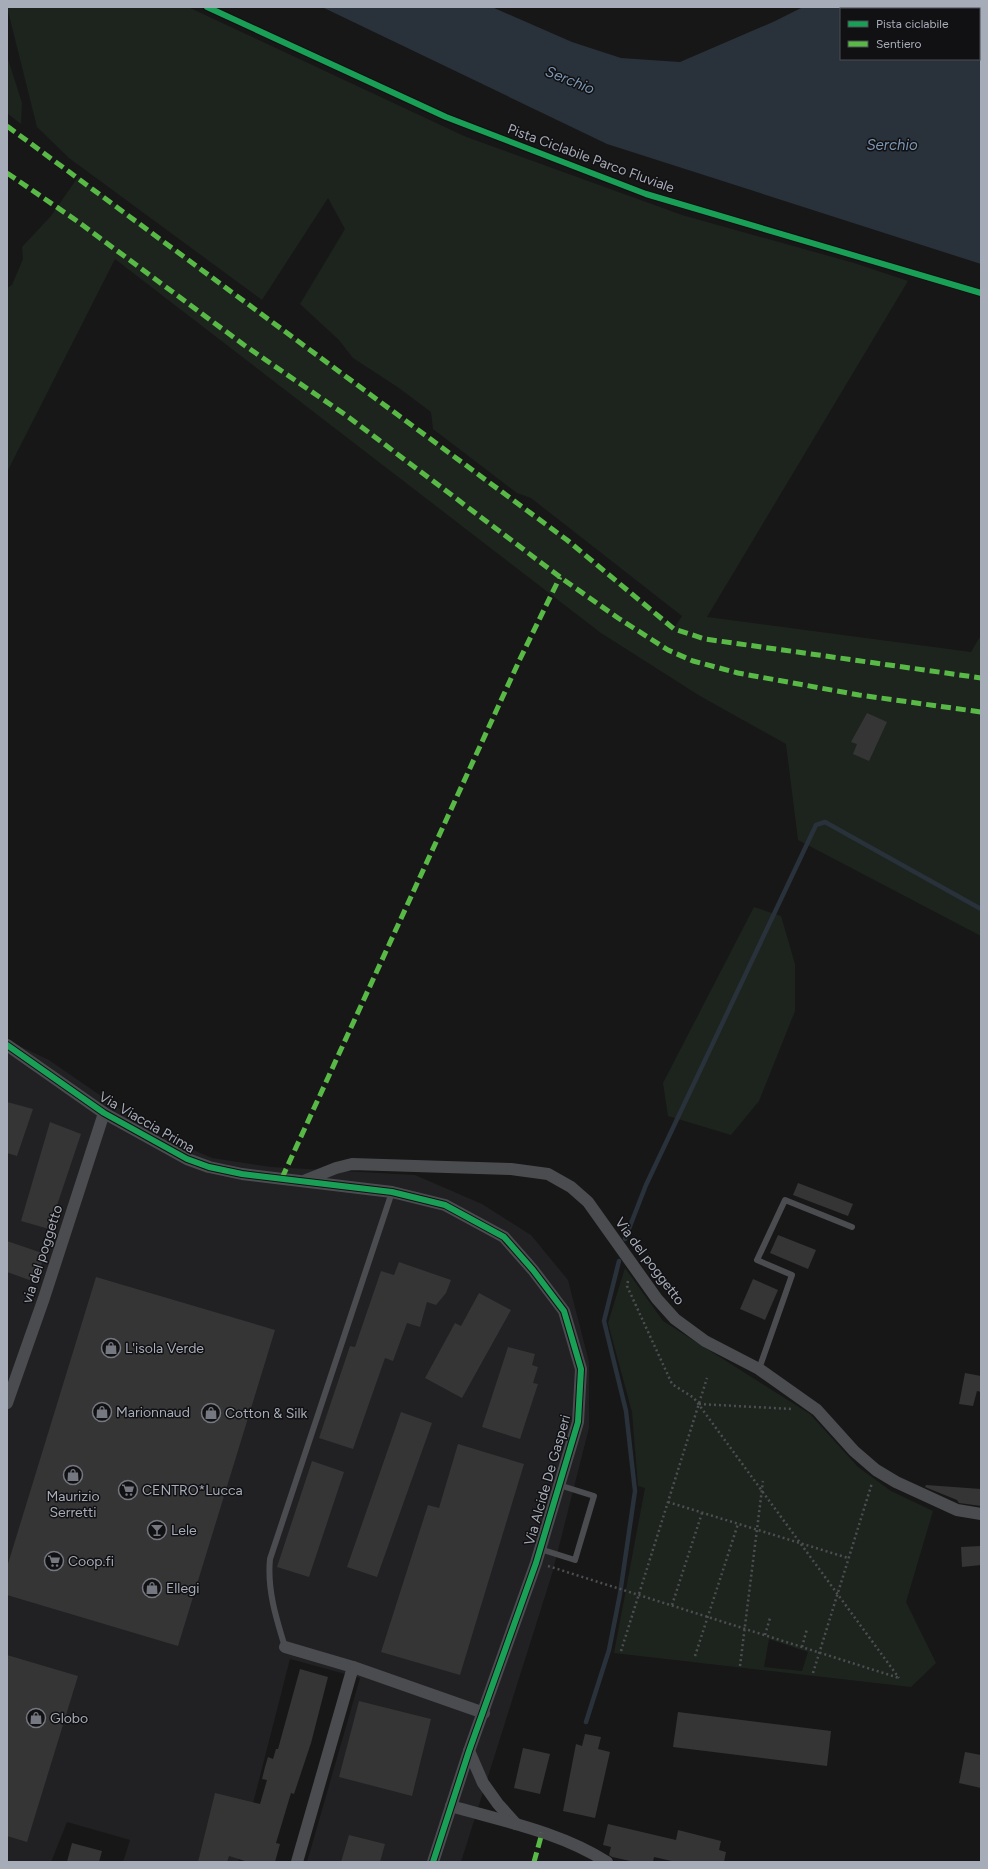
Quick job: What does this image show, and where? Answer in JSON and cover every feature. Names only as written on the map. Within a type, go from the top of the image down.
[{"type":"street","name":"Via Viaccia Prima","points":[[7,1045],[104,1113],[147,1138],[194,1162],[242,1174],[316,1182]]},
{"type":"street","name":"via del poggetto","points":[[7,1403],[44,1298],[104,1113]]},
{"type":"street","name":"Via del poggetto","points":[[303,1181],[336,1168],[352,1164],[511,1169],[548,1174],[571,1187],[588,1202],[657,1299],[675,1319],[706,1341],[759,1369],[817,1410],[854,1452],[876,1470],[896,1482],[957,1510],[981,1514]]},
{"type":"street","name":"Via Alcide De Gasperi","points":[[316,1182],[392,1192],[445,1205],[504,1237],[533,1270],[564,1311],[581,1369],[578,1422],[540,1549],[484,1713],[469,1751],[433,1862]]},
{"type":"street","points":[[285,1647],[353,1668],[484,1713]]},
{"type":"street","points":[[297,1862],[353,1668]]},
{"type":"street","points":[[469,1751],[484,1783],[498,1804],[516,1824]]},
{"type":"street","points":[[451,1806],[516,1824],[572,1843],[607,1862]]},
{"type":"lane","points":[[285,1647],[274,1610],[269,1571],[270,1559],[392,1192]]},
{"type":"lane","points":[[759,1369],[792,1275],[757,1260],[786,1200],[852,1227]]},
{"type":"lane","points":[[540,1549],[575,1560],[594,1496],[559,1485]]},
{"type":"path","points":[[536,1562],[899,1678],[694,1398],[672,1384],[627,1286],[631,1262]]},
{"type":"path","points":[[620,1651],[707,1378]]},
{"type":"path","points":[[698,1404],[793,1409]]},
{"type":"path","points":[[813,1673],[876,1470]]},
{"type":"path","points":[[740,1666],[763,1481]]},
{"type":"path","points":[[668,1502],[848,1558]]},
{"type":"path","points":[[672,1605],[702,1513]]},
{"type":"path","points":[[695,1656],[738,1524]]},
{"type":"path","points":[[576,1575],[577,1570]]},
{"type":"path","points":[[764,1635],[770,1618]]},
{"type":"path","points":[[802,1647],[808,1630]]},
{"type":"shaded area","points":[[7,7],[188,7],[464,136],[682,215],[854,263],[908,281],[707,617],[971,652],[981,635],[981,936],[798,840],[786,744],[700,696],[601,633],[115,259],[7,472],[7,288],[12,285],[23,259],[22,247],[51,216],[78,177],[567,540],[674,628],[682,616],[531,498],[517,493],[433,429],[431,412],[399,388],[353,358],[339,340],[300,304],[345,229],[328,198],[262,300],[69,158],[37,127]]},
{"type":"shaded area","points":[[7,56],[22,103],[21,124],[7,113]]},
{"type":"shaded area","points":[[754,907],[781,916],[795,964],[795,1011],[759,1101],[731,1135],[668,1116],[663,1083]]},
{"type":"shaded area","points":[[7,1040],[49,1060],[156,1134],[212,1158],[271,1167],[415,1175],[482,1204],[531,1235],[568,1280],[589,1362],[589,1428],[552,1574],[461,1862],[307,1862],[360,1678],[290,1659],[238,1862],[123,1862],[130,1840],[67,1822],[51,1862],[7,1862]]},
{"type":"shaded area","points":[[625,1268],[663,1321],[810,1414],[858,1467],[891,1491],[933,1511],[906,1602],[936,1663],[911,1687],[614,1653],[645,1488],[638,1486],[632,1412],[608,1323]],"holes":[[[769,1639],[808,1652],[802,1671],[764,1667]]]},
{"type":"water","name":"Serchio","points":[[322,7],[492,7],[572,42],[621,58],[680,62],[773,22],[803,7],[981,7],[981,264],[607,144]]},
{"type":"building","points":[[867,713],[887,722],[869,761],[853,754],[857,744],[851,742]]},
{"type":"building","points":[[7,1102],[33,1109],[17,1156],[7,1153]]},
{"type":"building","points":[[50,1122],[81,1134],[49,1229],[21,1221]]},
{"type":"building","points":[[798,1183],[853,1204],[848,1216],[793,1195]]},
{"type":"building","points":[[778,1235],[816,1250],[808,1269],[770,1253]]},
{"type":"building","points":[[7,1241],[45,1254],[35,1282],[7,1272]]},
{"type":"building","points":[[399,1262],[451,1280],[446,1293],[436,1305],[427,1302],[420,1327],[407,1323],[393,1361],[385,1358],[353,1449],[319,1438],[350,1346],[355,1347],[381,1271],[394,1275]]},
{"type":"building","name":"CENTRO*Lucca","points":[[96,1277],[275,1330],[178,1646],[7,1595],[7,1567]]},
{"type":"building","points":[[753,1279],[778,1290],[765,1320],[740,1309]]},
{"type":"building","points":[[479,1293],[511,1310],[462,1398],[425,1378],[455,1323],[461,1326]]},
{"type":"building","points":[[508,1347],[535,1354],[532,1365],[538,1367],[533,1383],[538,1384],[520,1439],[482,1427]]},
{"type":"building","points":[[965,1373],[981,1376],[981,1392],[977,1391],[973,1406],[959,1404]]},
{"type":"building","points":[[401,1412],[432,1423],[377,1577],[347,1567]]},
{"type":"building","points":[[458,1444],[524,1464],[460,1675],[381,1652],[428,1505],[439,1508]]},
{"type":"building","points":[[312,1461],[344,1472],[309,1577],[277,1567]]},
{"type":"building","points":[[926,1485],[981,1489],[981,1506],[959,1503],[957,1500],[925,1487]]},
{"type":"building","points":[[981,1546],[981,1565],[962,1567],[961,1547]]},
{"type":"building","name":"Globo","points":[[7,1655],[78,1676],[27,1842],[7,1836]]},
{"type":"building","points":[[300,1669],[328,1677],[311,1743],[294,1794],[291,1793],[276,1843],[280,1844],[275,1862],[248,1862],[229,1856],[227,1862],[198,1862],[215,1793],[260,1804],[267,1780],[262,1779],[265,1767],[268,1757],[273,1759],[276,1749],[278,1749]]},
{"type":"building","points":[[359,1701],[431,1719],[412,1796],[339,1777]]},
{"type":"building","points":[[678,1712],[831,1731],[827,1766],[673,1747]]},
{"type":"building","points":[[585,1734],[601,1737],[598,1749],[610,1752],[595,1818],[563,1811],[576,1744],[582,1746]]},
{"type":"building","points":[[523,1748],[550,1754],[540,1794],[514,1788]]},
{"type":"building","points":[[965,1752],[981,1755],[981,1788],[959,1783]]},
{"type":"building","points":[[608,1824],[676,1840],[678,1830],[721,1841],[719,1850],[726,1852],[724,1862],[676,1862],[654,1857],[653,1862],[635,1862],[612,1857],[609,1855],[611,1847],[603,1845]]},
{"type":"building","points":[[349,1835],[385,1844],[380,1862],[341,1862]]},
{"type":"building","points":[[72,1843],[102,1851],[99,1862],[67,1862]]},
{"type":"waterway","points":[[625,1239],[646,1185],[816,825],[825,822],[981,909]]},
{"type":"waterway","points":[[586,1722],[609,1650],[620,1594],[635,1491],[626,1411],[604,1321],[619,1261]]},
{"type":"marked path","points":[[7,126],[567,540],[674,629],[705,639],[981,678]]},
{"type":"marked path","points":[[7,173],[77,221],[244,345],[347,416],[564,580],[618,618],[668,650],[693,661],[738,673],[859,695],[981,712]]},
{"type":"marked path","points":[[282,1178],[520,659],[560,577]]},
{"type":"marked path","points":[[534,1862],[542,1833]]},
{"type":"cycle path","name":"Pista Ciclabile Parco Fluviale","points":[[207,7],[446,117],[646,194],[981,293]]},
{"type":"cycle path","points":[[7,1045],[104,1113],[187,1159],[209,1167],[242,1174],[392,1192],[445,1205],[504,1237],[533,1270],[564,1311],[581,1369],[578,1422],[536,1563],[469,1751],[433,1862]]},
{"type":"place","name":"L'isola Verde","points":[[111,1348]]},
{"type":"place","name":"Marionnaud","points":[[102,1412]]},
{"type":"place","name":"Cotton & Silk","points":[[211,1413]]},
{"type":"place","name":"Maurizio Serretti","points":[[73,1475]]},
{"type":"place","name":"CENTRO*Lucca","points":[[128,1490]]},
{"type":"place","name":"Lele","points":[[157,1530]]},
{"type":"place","name":"Coop.fi","points":[[54,1561]]},
{"type":"place","name":"Ellegi","points":[[152,1588]]},
{"type":"place","name":"Globo","points":[[36,1718]]}]
